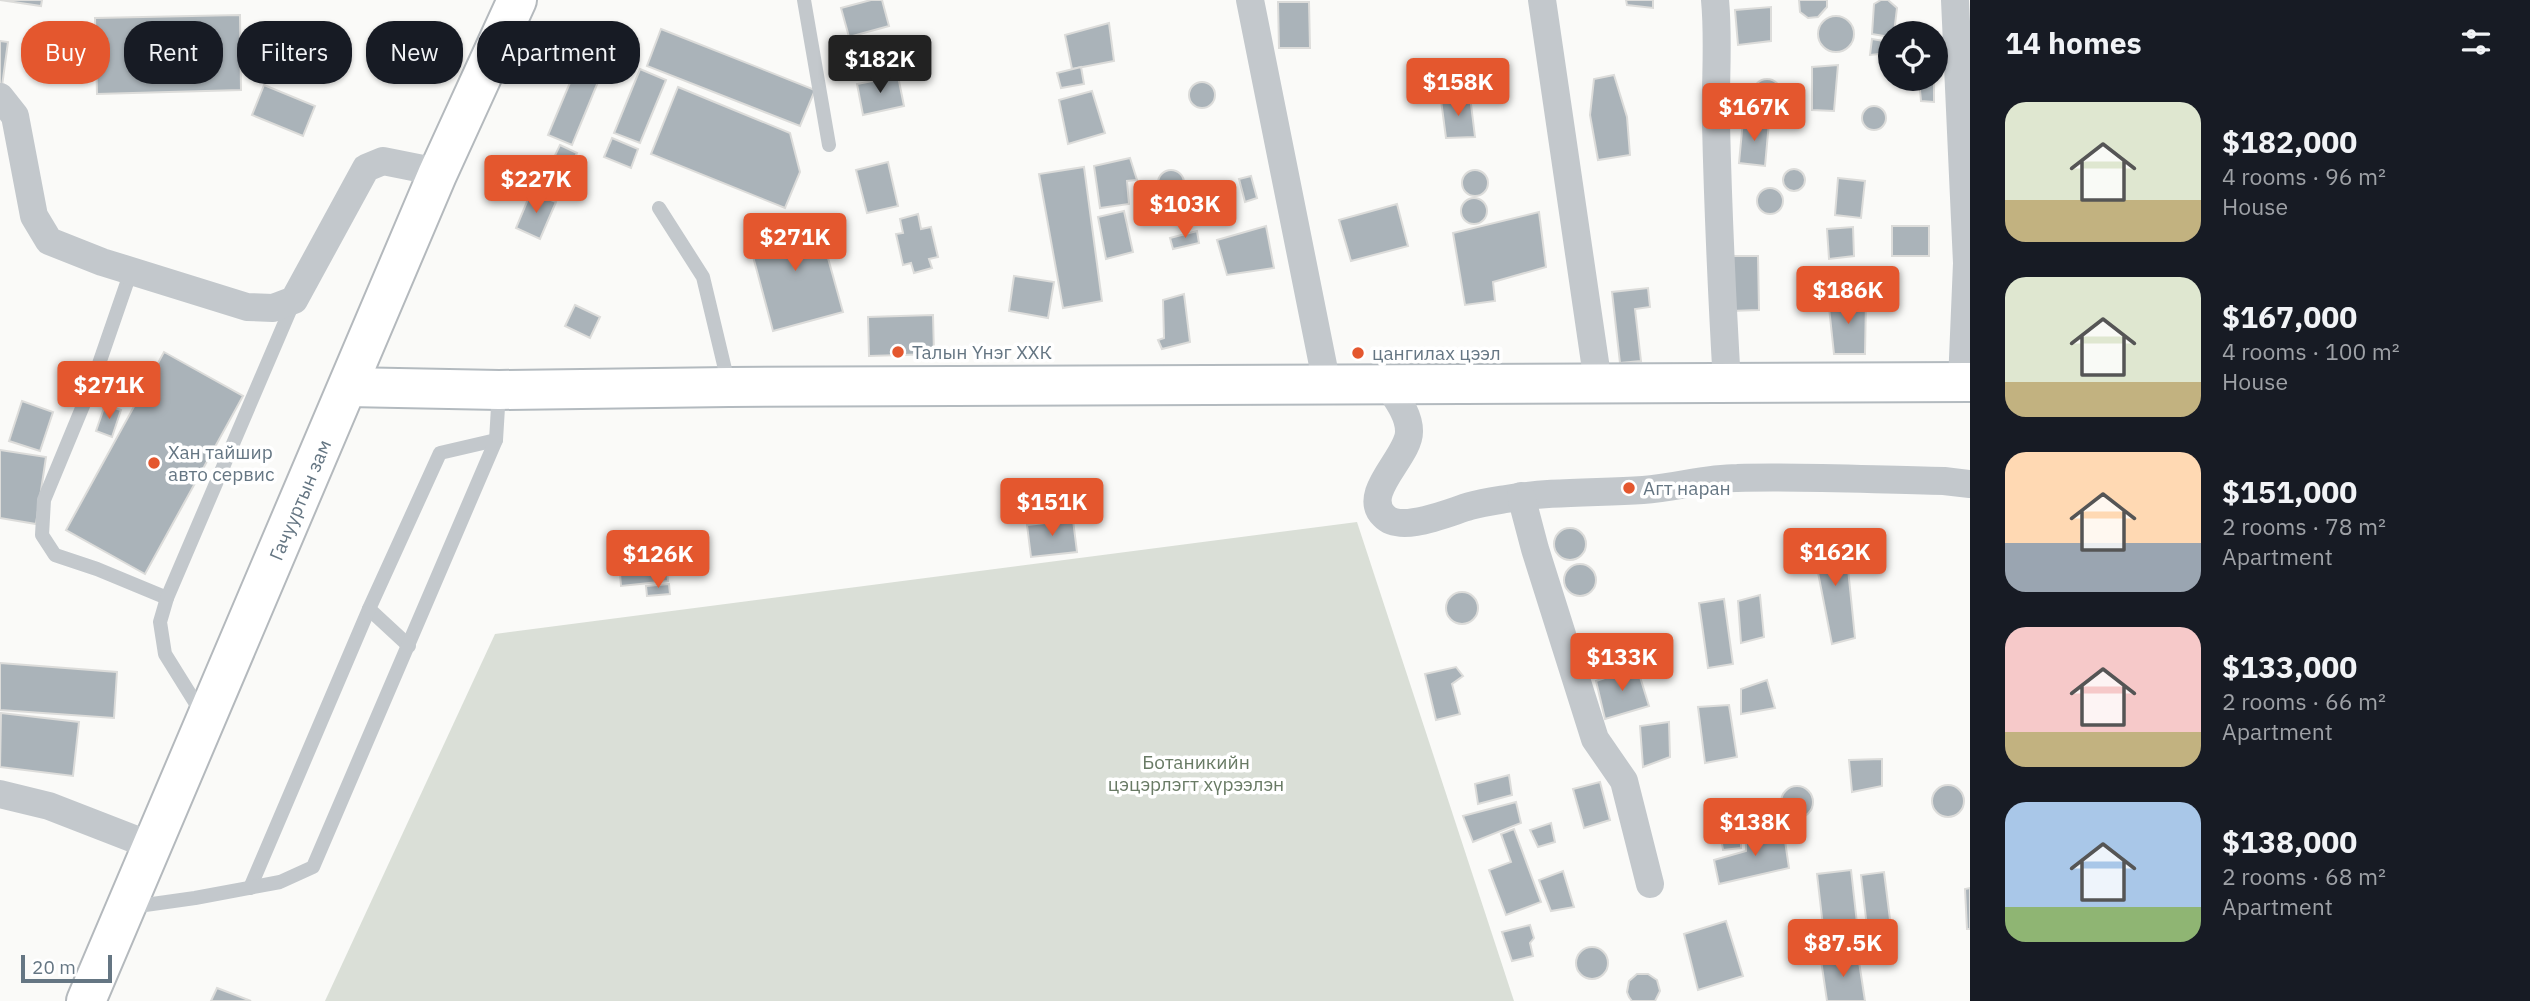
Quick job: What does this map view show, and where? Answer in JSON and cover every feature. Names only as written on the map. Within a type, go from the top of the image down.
[{"type":"main road","name":"Гачууртын зам","points":[[86,1001],[438,175],[517,0]]},
{"type":"main road","points":[[348,387],[499,390],[1966,382]]},
{"type":"street","points":[[1250,0],[1327,385]]},
{"type":"street","points":[[1542,0],[1598,383]]},
{"type":"street","points":[[1715,0],[1718,23],[1718,189],[1727,384]]},
{"type":"street","points":[[1955,0],[1967,263],[1966,382]]},
{"type":"street","points":[[0,97],[15,116],[34,216],[49,241],[102,262],[247,307],[273,309],[294,300],[366,167],[383,161],[438,175]]},
{"type":"street","points":[[1387,384],[1407,418],[1410,429],[1404,451],[1392,467],[1379,493],[1381,513],[1386,519],[1395,522],[1419,521],[1471,506],[1521,496],[1648,490],[1738,478],[1970,484]]},
{"type":"street","points":[[1521,496],[1595,739],[1624,780],[1650,884]]},
{"type":"street","points":[[0,794],[49,806],[152,846]]},
{"type":"lane","points":[[804,0],[829,145]]},
{"type":"lane","points":[[659,208],[703,277],[729,387]]},
{"type":"lane","points":[[131,271],[92,384],[44,500],[41,535],[55,555],[167,598]]},
{"type":"lane","points":[[206,720],[165,653],[160,622],[167,598],[294,300]]},
{"type":"lane","points":[[126,907],[280,882],[313,867],[496,440],[499,390]]},
{"type":"lane","points":[[250,888],[369,608],[440,453],[496,440]]},
{"type":"lane","points":[[369,608],[409,646]]},
{"type":"green space","name":"Ботаникийн цэцэрлэгт хүрээлэн","points":[[1357,522],[1514,1001],[325,1001],[495,634]]},
{"type":"building","points":[[0,0],[42,0],[41,6]]},
{"type":"building","points":[[871,0],[882,0],[889,26],[849,37],[841,8]]},
{"type":"building","points":[[1626,0],[1653,0],[1653,8],[1627,5]]},
{"type":"building","points":[[1799,0],[1827,0],[1827,7],[1818,17],[1808,18],[1800,12]]},
{"type":"building","points":[[1888,0],[1897,8],[1895,21],[1878,21],[1878,35],[1872,34],[1874,4]]},
{"type":"building","points":[[1278,2],[1309,2],[1310,48],[1279,48]]},
{"type":"building","points":[[1771,7],[1771,41],[1738,45],[1735,10]]},
{"type":"building","points":[[240,15],[240,21],[237,21],[237,84],[241,84],[241,90],[97,94],[97,84],[110,84],[110,21],[95,21],[95,18]]},
{"type":"building","points":[[1836,16],[1849,21],[1854,34],[1849,47],[1836,52],[1823,47],[1818,34],[1823,21]]},
{"type":"building","points":[[1109,23],[1114,61],[1072,69],[1065,35]]},
{"type":"building","points":[[661,29],[815,90],[800,126],[647,66]]},
{"type":"building","points":[[1872,39],[1878,40],[1878,54],[1870,55]]},
{"type":"building","points":[[0,41],[8,42],[2,86],[0,85]]},
{"type":"building","points":[[1838,65],[1834,111],[1812,110],[1812,67]]},
{"type":"building","points":[[1081,67],[1084,84],[1061,88],[1057,73]]},
{"type":"building","points":[[640,69],[666,80],[640,143],[614,133],[634,84],[640,84]]},
{"type":"building","points":[[1614,75],[1627,117],[1630,155],[1598,160],[1590,115],[1594,79]]},
{"type":"building","points":[[898,76],[904,106],[863,115],[857,84]]},
{"type":"building","points":[[1767,79],[1777,83],[1781,93],[1777,103],[1767,107],[1757,103],[1753,93],[1757,83]]},
{"type":"building","points":[[1202,82],[1211,86],[1215,95],[1211,104],[1202,108],[1193,104],[1189,95],[1193,86]]},
{"type":"building","points":[[569,84],[597,84],[572,145],[548,135]]},
{"type":"building","points":[[264,85],[315,106],[303,136],[252,115]]},
{"type":"building","points":[[678,87],[790,133],[800,172],[785,208],[651,154]]},
{"type":"building","points":[[1092,91],[1105,133],[1068,144],[1059,100]]},
{"type":"building","points":[[1920,91],[1934,91],[1934,102],[1921,101]]},
{"type":"building","points":[[1470,96],[1475,137],[1446,138],[1441,100]]},
{"type":"building","points":[[1869,106],[1879,106],[1886,113],[1886,123],[1879,130],[1869,130],[1862,123],[1862,113]]},
{"type":"building","points":[[1743,120],[1769,122],[1765,166],[1739,163]]},
{"type":"building","points":[[612,138],[638,149],[631,168],[604,157]]},
{"type":"building","points":[[560,145],[577,153],[560,190],[542,182]]},
{"type":"building","points":[[1130,158],[1137,180],[1127,181],[1129,204],[1100,208],[1094,166]]},
{"type":"building","points":[[888,162],[898,206],[867,213],[856,170]]},
{"type":"building","points":[[1084,167],[1102,301],[1063,308],[1039,174]]},
{"type":"building","points":[[1790,169],[1798,169],[1805,176],[1805,184],[1798,191],[1790,191],[1783,184],[1783,176]]},
{"type":"building","points":[[1171,170],[1180,174],[1184,183],[1180,192],[1171,196],[1162,192],[1158,183],[1162,174]]},
{"type":"building","points":[[1475,170],[1484,174],[1488,183],[1484,192],[1475,196],[1466,192],[1462,183],[1466,174]]},
{"type":"building","points":[[1251,176],[1257,198],[1245,202],[1239,179]]},
{"type":"building","points":[[1838,178],[1865,181],[1861,218],[1835,215]]},
{"type":"building","points":[[1770,188],[1779,192],[1783,201],[1779,210],[1770,214],[1761,210],[1757,201],[1761,192]]},
{"type":"building","points":[[531,192],[556,202],[540,239],[516,228]]},
{"type":"building","points":[[1474,198],[1483,202],[1487,211],[1483,220],[1474,224],[1465,220],[1461,211],[1465,202]]},
{"type":"building","points":[[1397,204],[1408,246],[1351,261],[1339,220]]},
{"type":"building","points":[[1124,211],[1133,252],[1106,259],[1098,217]]},
{"type":"building","points":[[1539,212],[1546,267],[1493,282],[1495,301],[1465,305],[1453,233]]},
{"type":"building","points":[[918,214],[921,229],[931,227],[938,257],[929,259],[932,268],[914,273],[911,263],[903,265],[896,234],[903,233],[900,219]]},
{"type":"building","points":[[816,215],[843,312],[773,331],[747,234]]},
{"type":"building","points":[[1266,226],[1274,268],[1227,275],[1217,240]]},
{"type":"building","points":[[1892,226],[1929,226],[1929,256],[1892,256]]},
{"type":"building","points":[[1853,227],[1854,256],[1829,259],[1827,229]]},
{"type":"building","points":[[1197,231],[1199,243],[1173,249],[1170,238]]},
{"type":"building","points":[[1729,256],[1758,256],[1759,310],[1730,311]]},
{"type":"building","points":[[1014,276],[1054,282],[1048,318],[1009,311]]},
{"type":"building","points":[[1648,288],[1650,307],[1635,309],[1641,361],[1620,363],[1612,292]]},
{"type":"building","points":[[1184,294],[1190,342],[1162,349],[1158,340],[1164,338],[1163,300]]},
{"type":"building","points":[[1828,298],[1866,300],[1865,354],[1834,354]]},
{"type":"building","points":[[575,305],[600,317],[590,338],[565,326]]},
{"type":"building","points":[[933,315],[934,354],[869,356],[868,317]]},
{"type":"building","name":"Хан тайшир авто сервис","points":[[164,352],[243,396],[145,574],[66,530]]},
{"type":"building","points":[[22,401],[53,412],[40,451],[9,441]]},
{"type":"building","points":[[105,405],[121,410],[112,437],[96,431]]},
{"type":"building","points":[[0,450],[46,457],[36,524],[0,518]]},
{"type":"building","points":[[1073,520],[1077,552],[1031,557],[1027,525]]},
{"type":"building","points":[[1570,528],[1581,533],[1586,544],[1581,555],[1570,560],[1559,555],[1554,544],[1559,533]]},
{"type":"building","points":[[1845,539],[1855,638],[1832,644],[1812,542]]},
{"type":"building","points":[[666,558],[668,581],[621,586],[619,562]]},
{"type":"building","points":[[1580,564],[1591,569],[1596,580],[1591,591],[1580,596],[1569,591],[1564,580],[1569,569]]},
{"type":"building","points":[[669,584],[670,594],[647,596],[646,586]]},
{"type":"building","points":[[1462,592],[1473,597],[1478,608],[1473,619],[1462,624],[1451,619],[1446,608],[1451,597]]},
{"type":"building","points":[[1760,595],[1764,637],[1741,643],[1738,601]]},
{"type":"building","points":[[1724,599],[1733,664],[1708,668],[1699,603]]},
{"type":"building","points":[[0,663],[117,672],[114,718],[0,710]]},
{"type":"building","points":[[1456,667],[1463,676],[1452,684],[1460,714],[1436,720],[1425,674]]},
{"type":"building","points":[[1637,667],[1649,706],[1605,719],[1596,681]]},
{"type":"building","points":[[1767,680],[1775,708],[1741,714],[1741,689]]},
{"type":"building","points":[[1729,705],[1737,757],[1705,763],[1698,707]]},
{"type":"building","points":[[1,713],[79,722],[73,776],[0,767]]},
{"type":"building","points":[[1669,722],[1670,757],[1643,767],[1640,726]]},
{"type":"building","points":[[1882,759],[1882,786],[1852,792],[1849,760]]},
{"type":"building","points":[[1509,775],[1512,795],[1478,804],[1475,784]]},
{"type":"building","points":[[1600,782],[1610,820],[1584,828],[1573,789]]},
{"type":"building","points":[[1948,785],[1959,790],[1964,801],[1959,812],[1948,817],[1937,812],[1932,801],[1937,790]]},
{"type":"building","points":[[1797,786],[1808,791],[1813,802],[1808,813],[1797,818],[1786,813],[1781,802],[1786,791]]},
{"type":"building","points":[[1516,802],[1521,823],[1473,842],[1463,816]]},
{"type":"building","points":[[1551,823],[1555,842],[1538,847],[1530,830]]},
{"type":"building","points":[[1783,827],[1789,868],[1719,884],[1714,860],[1746,851],[1746,838]]},
{"type":"building","points":[[1514,829],[1541,902],[1506,915],[1489,870],[1511,862],[1501,834]]},
{"type":"building","points":[[1741,830],[1741,848],[1723,850],[1720,832]]},
{"type":"building","points":[[1851,870],[1859,941],[1825,944],[1817,874]]},
{"type":"building","points":[[1563,871],[1574,907],[1551,911],[1539,880]]},
{"type":"building","points":[[1884,872],[1895,959],[1871,962],[1861,875]]},
{"type":"building","points":[[1970,888],[1970,929],[1967,929],[1965,889]]},
{"type":"building","points":[[1726,921],[1743,976],[1698,990],[1684,934]]},
{"type":"building","points":[[1530,925],[1534,938],[1530,943],[1533,956],[1512,961],[1502,932]]},
{"type":"building","points":[[1592,947],[1603,952],[1608,963],[1603,974],[1592,979],[1581,974],[1576,963],[1581,952]]},
{"type":"building","points":[[1858,955],[1865,1001],[1827,1001],[1821,960]]},
{"type":"building","points":[[1637,974],[1648,974],[1657,980],[1660,991],[1655,1001],[1632,1001],[1629,997],[1629,981]]},
{"type":"building","points":[[217,988],[251,1001],[211,1001]]},
{"type":"place","name":"Талын Үнэг ХХК","points":[[898,352]]},
{"type":"place","name":"цангилах цээл","points":[[1358,353]]},
{"type":"place","name":"Хан тайшир авто сервис","points":[[154,463]]},
{"type":"place","name":"Агт наран","points":[[1629,488]]}]
